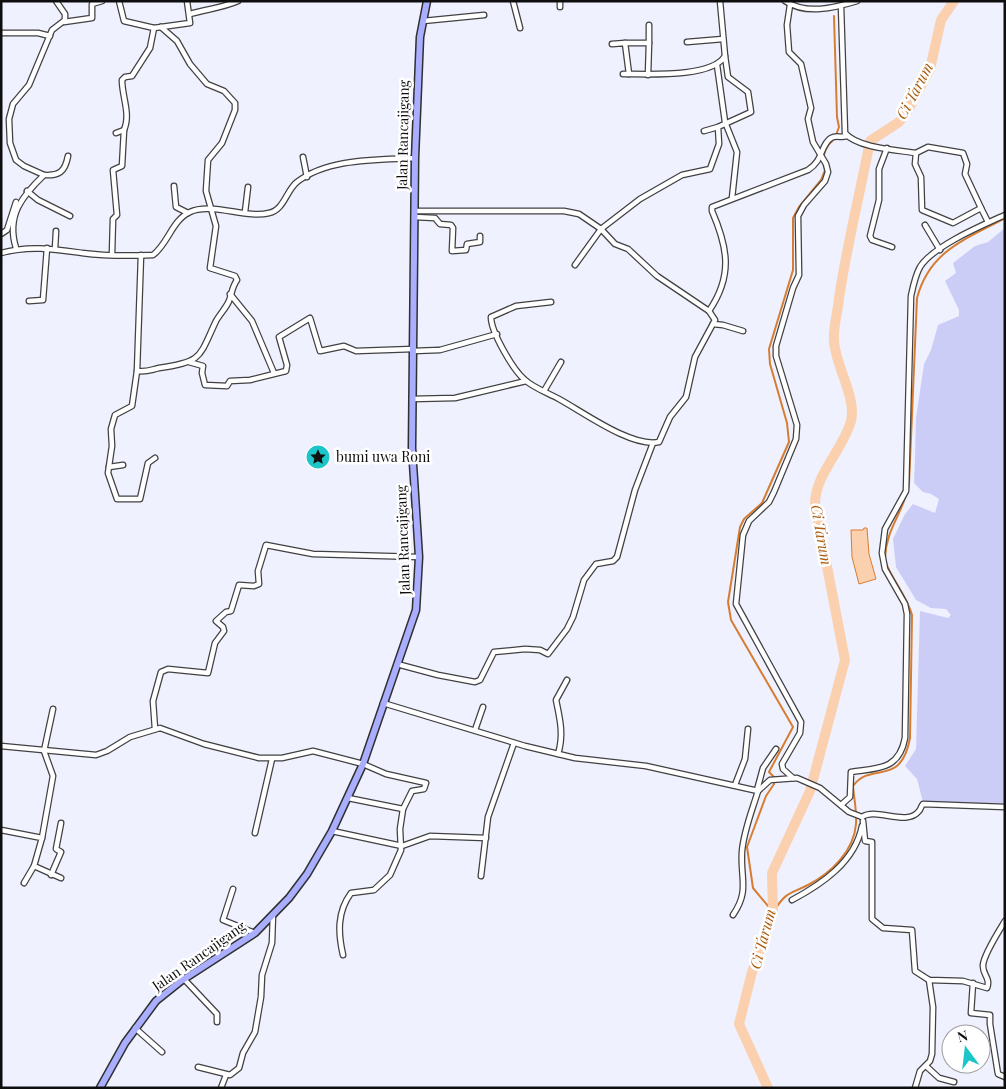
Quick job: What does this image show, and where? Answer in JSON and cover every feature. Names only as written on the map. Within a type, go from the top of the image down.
[{"type":"main road","name":"Jalan Rancajigang","points":[[100,1088],[135,1028],[156,1001],[184,979],[255,933],[307,874],[332,831],[363,764],[418,604],[419,557],[413,490],[412,399],[414,214],[418,71],[427,1]]},
{"type":"street","points":[[56,1],[64,14],[64,22]]},
{"type":"street","points":[[68,156],[66,166],[60,173],[54,176],[44,175],[17,161],[10,143],[9,128],[13,104],[29,84],[54,28],[64,22],[92,18],[92,4],[102,1]]},
{"type":"street","points":[[119,1],[124,21],[147,24],[154,28],[168,24],[190,24],[188,1]]},
{"type":"street","points":[[190,14],[215,7],[221,9],[238,1]]},
{"type":"street","points":[[513,1],[520,28]]},
{"type":"street","points":[[704,130],[718,127],[726,122],[749,114],[752,108],[748,92],[728,77],[720,1]]},
{"type":"street","points":[[785,1],[790,5],[806,9],[841,6],[857,1]]},
{"type":"street","points":[[790,5],[787,25],[789,52],[799,61],[806,80],[811,108],[808,121],[814,144],[828,170],[825,181],[798,216],[799,275],[792,288],[776,346],[776,356],[797,426],[796,439],[769,502],[749,521],[743,535],[736,604],[802,722],[800,733],[782,764],[783,769],[793,778]]},
{"type":"street","points":[[841,6],[844,129],[849,137]]},
{"type":"street","points":[[423,21],[484,15]]},
{"type":"street","points":[[648,75],[650,25]]},
{"type":"street","points":[[137,372],[149,373],[158,369],[180,366],[198,355],[210,338],[217,320],[229,301],[237,278],[210,268],[216,226],[206,191],[208,159],[222,143],[234,113],[235,103],[224,91],[207,84],[190,64],[181,46],[161,27]]},
{"type":"street","points":[[112,254],[113,219],[117,215],[113,170],[122,166],[126,107],[122,80],[133,75],[137,70],[142,58],[150,48],[154,28]]},
{"type":"street","points":[[1,33],[38,33],[50,36]]},
{"type":"street","points":[[687,42],[723,39]]},
{"type":"street","points":[[625,43],[629,74]]},
{"type":"street","points":[[612,44],[650,43]]},
{"type":"street","points":[[623,74],[648,75],[701,69],[717,65],[725,56]]},
{"type":"street","points":[[717,65],[726,122],[737,152],[732,198]]},
{"type":"street","points":[[575,265],[601,229],[640,199],[682,176],[710,169],[720,144],[718,127]]},
{"type":"street","points":[[116,133],[124,130]]},
{"type":"street","points":[[708,311],[721,289],[726,259],[722,236],[711,209],[732,198],[808,170],[822,158],[827,142],[838,136],[849,137],[876,148],[916,153],[928,147],[963,153],[967,164],[965,174],[988,222]]},
{"type":"street","points":[[887,148],[879,169],[879,200],[870,236],[872,240],[892,247]]},
{"type":"street","points":[[916,153],[915,165],[921,176],[922,210],[952,223],[981,208]]},
{"type":"street","points":[[303,156],[307,177]]},
{"type":"street","points":[[174,186],[176,207],[188,212],[212,210],[270,213],[284,202],[295,184],[307,177],[352,162],[415,158]]},
{"type":"street","points":[[16,248],[12,234],[14,218],[20,202],[44,175]]},
{"type":"street","points":[[246,212],[248,187]]},
{"type":"street","points":[[28,191],[38,200],[70,216]]},
{"type":"street","points":[[1,234],[8,230],[16,202]]},
{"type":"street","points":[[414,214],[564,211],[579,214],[601,229],[616,244],[626,248],[657,276],[708,311],[714,317],[713,324],[694,362],[686,397],[670,417],[660,442],[653,443],[619,434],[526,381],[504,355],[491,319],[494,315],[516,306],[551,302]]},
{"type":"street","points":[[1,253],[16,248],[47,248],[141,255],[156,252],[188,212]]},
{"type":"street","points":[[414,214],[435,218],[440,224],[451,225],[453,228],[451,247],[454,252],[466,250],[467,244],[480,242],[480,236]]},
{"type":"street","points":[[841,805],[849,798],[854,772],[874,770],[889,764],[899,754],[906,738],[907,614],[905,604],[885,569],[882,553],[885,529],[906,490],[910,300],[919,269],[924,262],[958,238],[1005,214]]},
{"type":"street","points":[[925,225],[940,250]]},
{"type":"street","points":[[55,249],[56,231]]},
{"type":"street","points":[[29,301],[43,300],[47,248]]},
{"type":"street","points":[[141,255],[137,372],[132,408],[119,412],[114,417],[109,467],[110,483],[117,499],[139,499],[149,462],[155,458]]},
{"type":"street","points":[[230,294],[252,321],[274,373]]},
{"type":"street","points":[[189,362],[203,366],[203,379],[208,386],[227,386],[230,381],[250,380],[288,369],[280,337],[310,318],[314,324],[320,351],[344,346],[356,351],[440,350],[497,334]]},
{"type":"street","points":[[713,324],[724,324],[743,331]]},
{"type":"street","points":[[544,391],[561,362]]},
{"type":"street","points":[[412,399],[455,398],[526,381]]},
{"type":"street","points":[[397,664],[475,682],[480,680],[494,652],[526,649],[538,650],[548,654],[573,617],[584,580],[596,564],[613,561],[617,557],[635,490],[653,443]]},
{"type":"street","points":[[109,467],[123,465]]},
{"type":"street","points":[[154,729],[153,701],[161,672],[168,669],[208,673],[215,644],[224,631],[223,627],[217,623],[217,620],[225,612],[231,611],[239,585],[258,585],[259,566],[266,545],[313,554],[419,557]]},
{"type":"street","points":[[558,754],[561,744],[561,722],[556,700],[567,680]]},
{"type":"street","points":[[383,703],[558,754],[646,766],[757,790]]},
{"type":"street","points":[[475,730],[483,707]]},
{"type":"street","points":[[24,883],[34,866],[42,838],[53,776],[44,751],[53,709]]},
{"type":"street","points":[[1,746],[90,755],[107,751],[124,739],[154,729],[163,729],[213,746],[272,759],[310,751],[363,764],[386,774],[426,783],[424,789],[412,791],[403,809],[400,829],[402,846],[390,875],[377,888],[349,894],[338,928],[343,955]]},
{"type":"street","points":[[735,785],[745,759],[748,729]]},
{"type":"street","points":[[481,876],[488,817],[514,742]]},
{"type":"street","points":[[733,915],[744,894],[742,851],[747,826],[763,768],[776,749]]},
{"type":"street","points":[[255,833],[272,759]]},
{"type":"street","points":[[757,790],[770,780],[801,779],[820,788],[850,813],[862,818]]},
{"type":"street","points":[[348,798],[403,809]]},
{"type":"street","points":[[792,900],[813,889],[836,871],[855,845],[862,818],[869,813],[890,817],[907,816],[917,812],[923,804],[1005,807]]},
{"type":"street","points":[[862,818],[865,842],[872,842],[873,920],[883,928],[912,930],[913,970],[929,980],[973,983],[988,987],[988,979],[983,969],[983,962],[1005,921]]},
{"type":"street","points":[[51,875],[61,852],[56,848],[61,823]]},
{"type":"street","points":[[1,830],[42,838]]},
{"type":"street","points":[[332,831],[402,846],[430,836],[486,838]]},
{"type":"street","points":[[34,866],[61,878]]},
{"type":"street","points":[[233,889],[223,920],[255,933]]},
{"type":"street","points":[[198,1067],[226,1075],[233,1074],[239,1068],[243,1053],[255,1032],[261,998],[262,975],[272,942],[273,914]]},
{"type":"street","points":[[184,979],[217,1014],[217,1022]]},
{"type":"street","points":[[915,1088],[920,1071],[926,1066],[932,1054],[933,1008],[929,980]]},
{"type":"street","points":[[973,983],[971,1013],[990,1015],[998,1074],[1005,1077]]},
{"type":"street","points":[[135,1028],[162,1052]]},
{"type":"street","points":[[926,1066],[939,1078],[954,1082]]},
{"type":"street","points":[[221,1088],[226,1075]]},
{"type":"shaded area","points":[[1005,228],[1005,805],[923,802],[917,779],[905,766],[916,749],[920,611],[948,618],[951,615],[946,609],[931,608],[916,600],[896,567],[893,539],[905,514],[913,504],[935,513],[939,499],[923,492],[914,483],[916,418],[924,364],[931,350],[938,325],[959,316],[959,310],[945,281],[956,273],[953,263],[975,246],[988,242]]},
{"type":"shaded area","points":[[867,528],[869,554],[876,579],[859,584],[852,557],[851,530],[863,530]]},
{"type":"waterway","name":"Ci Tarum","points":[[768,1088],[739,1024],[752,972],[773,912],[772,873],[810,791],[845,660],[815,504],[816,493],[824,472],[842,442],[851,421],[851,401],[834,340],[842,278],[870,141],[899,122],[907,112],[930,69],[941,20],[954,1]]},
{"type":"waterway","points":[[834,16],[837,117],[839,127],[836,135]]},
{"type":"waterway","points":[[834,139],[824,153],[825,170],[821,180],[799,207],[793,218],[793,270],[769,349],[770,364],[787,423],[789,442],[762,503],[744,519],[740,527],[728,602],[731,620],[793,727],[769,772],[774,777],[774,784],[766,796],[747,847],[753,888],[773,912],[785,897],[817,880],[833,868],[846,852],[851,843],[856,824],[853,786],[860,779],[868,775],[893,769],[900,763],[906,753],[910,738],[912,615],[907,601],[886,563]]},
{"type":"waterway","points":[[885,558],[888,538],[907,494],[909,484],[917,298],[923,282],[940,257],[963,240],[1005,218]]},
{"type":"place","name":"bumi uwa Roni","points":[[318,457]]}]
